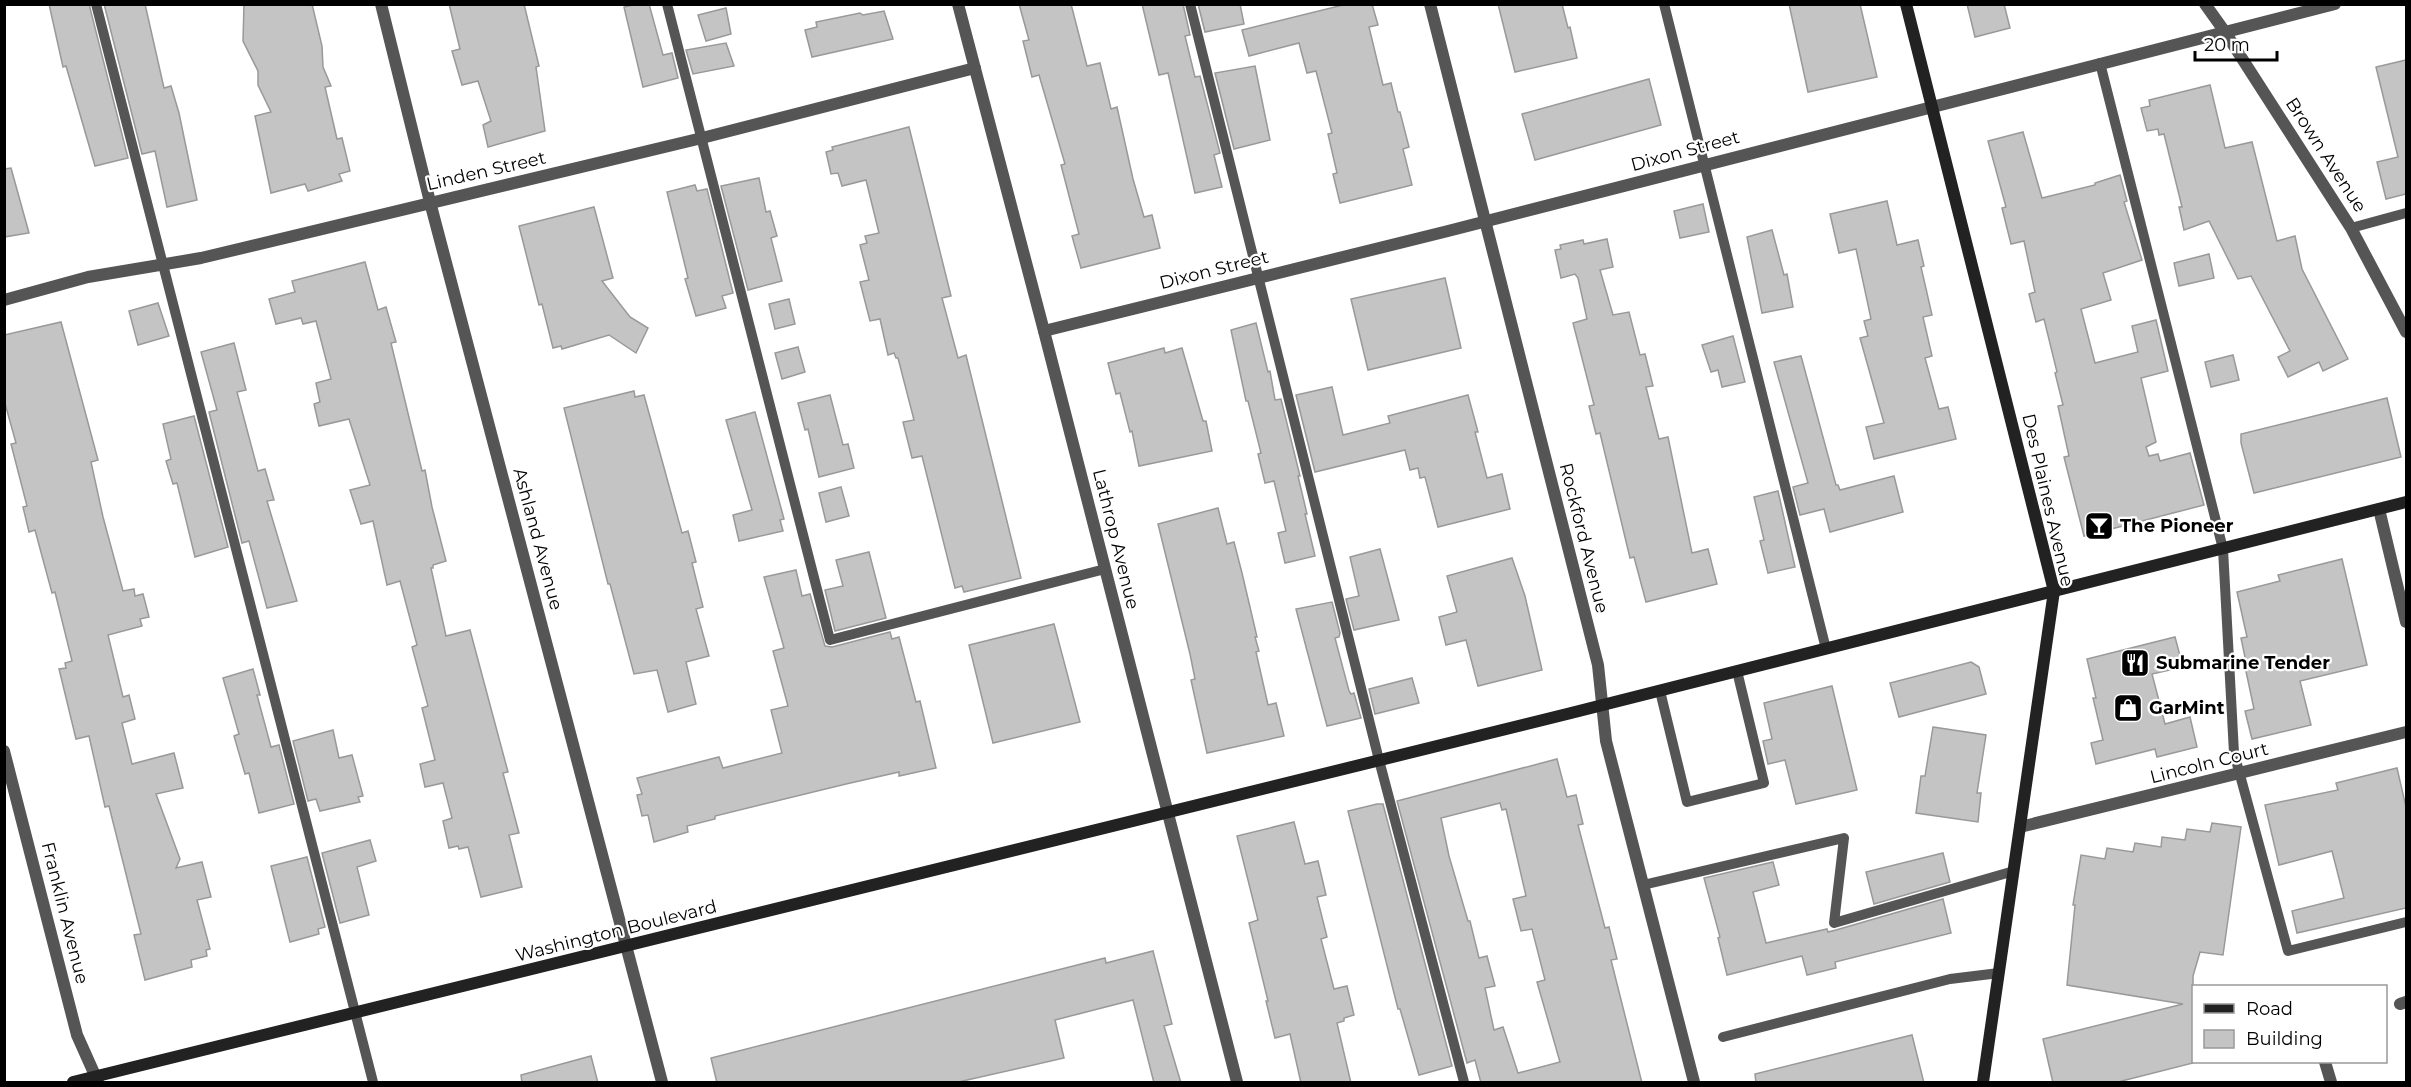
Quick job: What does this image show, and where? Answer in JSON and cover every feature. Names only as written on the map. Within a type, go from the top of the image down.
[{"type":"street","name":"Ashland Avenue","points":[[381,4],[430,202],[662,1083]]},
{"type":"street","name":"Lathrop Avenue","points":[[958,4],[1106,569],[1237,1083]]},
{"type":"street","name":"Rockford Avenue","points":[[1430,4],[1598,665],[1606,741],[1694,1083]]},
{"type":"street","name":"Des Plaines Avenue","points":[[1906,4],[2054,591],[1983,1083]]},
{"type":"street","name":"Brown Avenue","points":[[2205,4],[2351,228],[2406,332]]},
{"type":"street","name":"Dixon Street","points":[[1044,331],[1486,221],[2335,4]]},
{"type":"street","name":"Linden Street","points":[[4,300],[88,277],[164,266],[702,138],[975,68]]},
{"type":"street","name":"Washington Boulevard","points":[[72,1083],[96,1080],[1660,691],[2406,502]]},
{"type":"street","points":[[2379,509],[2406,622]]},
{"type":"street","name":"Lincoln Court","points":[[2020,827],[2240,775],[2406,732]]},
{"type":"street","name":"Franklin Avenue","points":[[4,751],[77,1035],[96,1080]]},
{"type":"street","points":[[2325,1063],[2331,1083]]},
{"type":"lane","points":[[96,4],[373,1083]]},
{"type":"lane","points":[[667,4],[830,640],[1106,569]]},
{"type":"lane","points":[[1190,4],[1379,760],[1464,1083]]},
{"type":"lane","points":[[1664,4],[1826,649]]},
{"type":"lane","points":[[2100,63],[2223,549],[2234,753],[2288,951],[2406,922]]},
{"type":"lane","points":[[2351,228],[2406,213]]},
{"type":"lane","points":[[1660,691],[1687,802],[1764,783],[1737,671]]},
{"type":"lane","points":[[1643,885],[1844,838],[1834,923],[2014,871]]},
{"type":"lane","points":[[1723,1037],[1950,979],[1999,974]]},
{"type":"building","points":[[49,4],[89,4],[128,158],[95,166],[66,66],[63,67]]},
{"type":"building","points":[[104,4],[145,4],[164,88],[171,86],[179,113],[197,200],[167,207],[155,151],[142,154]]},
{"type":"building","points":[[244,4],[312,4],[322,46],[323,67],[331,86],[325,87],[337,139],[342,138],[350,171],[339,174],[342,181],[308,191],[305,184],[271,193],[255,116],[271,112],[258,85],[258,71],[243,41]]},
{"type":"building","points":[[449,4],[524,4],[539,66],[536,67],[545,131],[488,147],[483,125],[491,121],[478,81],[462,85],[452,51],[460,49]]},
{"type":"building","points":[[649,4],[663,55],[672,53],[678,78],[643,87],[624,7]]},
{"type":"building","points":[[1019,4],[1071,4],[1087,66],[1100,63],[1111,109],[1117,107],[1144,217],[1152,215],[1160,248],[1081,268],[1072,236],[1079,234],[1061,165],[1065,164],[1039,75],[1032,77],[1023,41],[1029,40]]},
{"type":"building","points":[[1142,4],[1183,4],[1190,35],[1185,36],[1195,77],[1200,76],[1220,153],[1214,155],[1222,187],[1195,193],[1168,73],[1159,75]]},
{"type":"building","points":[[1198,4],[1240,4],[1244,24],[1205,32]]},
{"type":"building","points":[[1347,4],[1372,4],[1378,25],[1369,27],[1383,85],[1391,83],[1398,112],[1400,112],[1409,147],[1403,149],[1412,185],[1340,203],[1333,174],[1337,173],[1328,134],[1332,133],[1316,71],[1307,73],[1299,43],[1249,56],[1242,30]]},
{"type":"building","points":[[1498,4],[1562,4],[1577,58],[1515,72]]},
{"type":"building","points":[[1789,4],[1860,4],[1877,77],[1808,92]]},
{"type":"building","points":[[1967,4],[2004,4],[2010,28],[1975,37]]},
{"type":"building","points":[[726,8],[731,34],[706,41],[698,15]]},
{"type":"building","points":[[884,11],[893,39],[812,57],[805,30],[817,27],[816,22],[860,13],[863,15]]},
{"type":"building","points":[[726,43],[734,66],[693,74],[686,50]]},
{"type":"building","points":[[2406,60],[2406,194],[2386,199],[2377,162],[2398,157],[2376,67]]},
{"type":"building","points":[[1255,66],[1270,140],[1234,149],[1215,73]]},
{"type":"building","points":[[1649,79],[1661,125],[1535,160],[1522,114]]},
{"type":"building","points":[[2210,85],[2225,148],[2252,142],[2277,241],[2295,236],[2302,269],[2348,359],[2323,371],[2319,362],[2288,377],[2278,357],[2290,351],[2251,276],[2238,279],[2209,221],[2184,230],[2179,207],[2182,207],[2164,134],[2159,135],[2158,129],[2147,131],[2141,108],[2150,106],[2149,100]]},
{"type":"building","points":[[909,127],[951,296],[942,298],[958,358],[966,355],[1021,578],[964,592],[962,586],[955,588],[922,456],[912,458],[903,422],[914,420],[898,358],[894,353],[888,355],[880,319],[870,321],[860,282],[869,280],[860,245],[867,243],[865,236],[879,233],[866,180],[842,186],[838,173],[831,174],[826,152],[833,150],[832,147]]},
{"type":"building","points":[[2023,132],[2042,198],[2095,185],[2095,183],[2120,175],[2127,201],[2124,202],[2142,260],[2103,273],[2111,300],[2081,309],[2095,363],[2138,352],[2132,326],[2156,320],[2168,371],[2141,378],[2156,442],[2146,447],[2149,456],[2158,454],[2160,461],[2190,453],[2204,505],[2084,536],[2064,457],[2069,456],[2058,406],[2063,405],[2055,373],[2057,372],[2044,319],[2036,322],[2029,294],[2035,292],[2024,241],[2011,244],[2002,208],[2006,207],[1988,141]]},
{"type":"building","points":[[11,168],[29,233],[4,237],[4,169]]},
{"type":"building","points":[[759,178],[766,212],[770,211],[777,236],[771,238],[782,281],[748,290],[721,186]]},
{"type":"building","points":[[695,185],[697,191],[707,189],[733,293],[722,296],[726,308],[696,316],[685,279],[688,278],[667,192]]},
{"type":"building","points":[[1887,201],[1897,245],[1918,240],[1924,266],[1921,267],[1932,315],[1923,317],[1932,356],[1925,358],[1939,409],[1948,407],[1956,439],[1874,459],[1866,427],[1884,423],[1860,338],[1868,336],[1864,321],[1871,319],[1856,249],[1839,253],[1830,214]]},
{"type":"building","points":[[1703,204],[1709,232],[1680,238],[1674,211]]},
{"type":"building","points":[[594,207],[613,278],[602,281],[630,317],[648,328],[636,353],[609,335],[562,349],[561,346],[553,348],[542,304],[539,305],[519,226]]},
{"type":"building","points":[[1772,230],[1784,275],[1787,274],[1793,307],[1762,313],[1747,237]]},
{"type":"building","points":[[1607,239],[1613,267],[1600,270],[1613,315],[1629,312],[1640,355],[1645,354],[1653,386],[1646,387],[1659,439],[1668,437],[1692,553],[1708,549],[1717,584],[1646,602],[1634,557],[1630,558],[1600,433],[1596,434],[1589,406],[1594,405],[1573,323],[1587,319],[1578,278],[1575,274],[1561,278],[1555,250],[1561,249],[1560,245],[1583,240],[1584,244]]},
{"type":"building","points":[[2209,254],[2214,278],[2179,286],[2174,263]]},
{"type":"building","points":[[365,262],[378,310],[386,307],[396,342],[391,343],[422,471],[425,470],[446,561],[433,565],[431,568],[446,636],[470,630],[508,772],[503,773],[519,833],[509,835],[522,887],[481,897],[468,847],[449,848],[443,821],[452,818],[443,783],[425,787],[420,764],[435,760],[422,708],[428,706],[412,647],[417,645],[400,581],[387,585],[373,521],[361,524],[350,490],[370,485],[349,419],[319,426],[314,404],[320,402],[316,383],[331,379],[316,321],[303,324],[301,318],[276,324],[269,299],[295,292],[292,281]]},
{"type":"building","points":[[1445,278],[1461,348],[1368,370],[1351,299]]},
{"type":"building","points":[[789,299],[795,324],[775,329],[769,304]]},
{"type":"building","points":[[158,303],[169,336],[138,345],[129,311]]},
{"type":"building","points":[[61,322],[98,460],[91,462],[123,591],[134,589],[135,596],[143,594],[149,617],[140,619],[142,626],[108,635],[123,697],[129,695],[135,719],[122,723],[132,764],[174,753],[183,788],[156,794],[180,859],[176,868],[202,862],[211,897],[197,900],[210,949],[206,950],[207,956],[191,960],[192,967],[145,980],[134,935],[141,934],[109,806],[105,807],[89,736],[76,739],[59,669],[66,668],[65,663],[72,661],[55,592],[52,593],[35,530],[29,532],[23,507],[27,506],[11,444],[16,443],[4,400],[4,335]]},
{"type":"building","points":[[1256,323],[1268,372],[1270,371],[1275,400],[1281,399],[1300,476],[1298,476],[1307,514],[1305,514],[1315,556],[1285,563],[1278,533],[1286,531],[1274,481],[1265,483],[1258,454],[1261,453],[1248,401],[1246,401],[1231,330]]},
{"type":"building","points":[[1733,336],[1745,382],[1722,387],[1718,370],[1711,372],[1702,345]]},
{"type":"building","points":[[234,343],[246,390],[237,392],[258,471],[265,469],[274,500],[267,501],[297,601],[267,608],[249,541],[242,543],[209,412],[217,410],[201,352]]},
{"type":"building","points":[[798,347],[805,372],[782,379],[775,353]]},
{"type":"building","points":[[1164,348],[1165,353],[1182,348],[1203,421],[1206,421],[1212,451],[1139,466],[1132,431],[1130,432],[1120,393],[1116,394],[1108,363]]},
{"type":"building","points":[[2233,355],[2239,380],[2211,387],[2205,362]]},
{"type":"building","points":[[1801,356],[1836,485],[1840,490],[1894,476],[1903,512],[1830,532],[1824,509],[1800,515],[1793,487],[1808,483],[1774,362]]},
{"type":"building","points":[[1332,387],[1343,435],[1390,423],[1388,416],[1468,395],[1487,478],[1502,474],[1510,509],[1438,527],[1425,477],[1420,478],[1418,468],[1410,470],[1405,450],[1315,472],[1296,395]]},
{"type":"building","points":[[634,391],[635,397],[644,395],[682,533],[688,531],[696,562],[692,563],[703,607],[696,609],[709,656],[686,662],[696,704],[668,712],[657,670],[634,674],[610,584],[608,584],[564,408]]},
{"type":"building","points":[[830,395],[843,445],[848,444],[854,468],[819,477],[808,429],[805,430],[798,403]]},
{"type":"building","points":[[2387,398],[2401,457],[2254,493],[2241,443],[2241,434]]},
{"type":"building","points":[[755,412],[784,519],[780,520],[783,531],[739,541],[733,515],[752,510],[726,420]]},
{"type":"building","points":[[194,416],[228,547],[195,557],[177,483],[173,484],[166,461],[171,459],[163,424]]},
{"type":"building","points":[[841,487],[849,516],[826,522],[819,493]]},
{"type":"building","points":[[1778,491],[1795,567],[1768,573],[1760,541],[1764,540],[1754,497]]},
{"type":"building","points":[[1218,508],[1227,544],[1234,542],[1242,573],[1257,637],[1255,637],[1259,651],[1256,652],[1268,705],[1276,703],[1284,736],[1207,753],[1191,680],[1195,679],[1190,654],[1158,524]]},
{"type":"building","points":[[1380,549],[1399,620],[1354,630],[1346,599],[1359,596],[1350,557]]},
{"type":"building","points":[[869,552],[886,618],[835,631],[825,590],[843,586],[836,560]]},
{"type":"building","points":[[1512,558],[1525,596],[1542,670],[1478,686],[1466,640],[1446,645],[1439,617],[1457,612],[1447,576]]},
{"type":"building","points":[[2342,559],[2367,665],[2300,681],[2311,725],[2252,739],[2245,711],[2254,709],[2241,638],[2247,637],[2237,592],[2280,581],[2278,575]]},
{"type":"building","points":[[796,570],[802,596],[810,594],[825,646],[832,647],[890,632],[892,639],[899,637],[916,702],[920,701],[936,768],[899,776],[899,772],[715,816],[715,819],[687,826],[688,832],[654,842],[648,815],[642,816],[637,795],[642,794],[637,778],[719,757],[723,768],[782,753],[771,710],[788,706],[773,651],[784,648],[764,577]]},
{"type":"building","points":[[1332,602],[1340,633],[1339,637],[1335,638],[1349,691],[1351,694],[1354,693],[1361,718],[1327,726],[1296,609]]},
{"type":"building","points":[[1054,624],[1080,722],[993,743],[969,645]]},
{"type":"building","points":[[2175,637],[2183,667],[2152,674],[2165,724],[2190,717],[2197,747],[2157,757],[2155,749],[2096,764],[2091,743],[2103,740],[2087,659]]},
{"type":"building","points":[[1971,662],[1979,667],[1986,694],[1899,717],[1890,683]]},
{"type":"building","points":[[253,669],[260,695],[257,695],[271,747],[279,745],[294,804],[259,813],[249,773],[245,774],[234,736],[239,734],[223,678]]},
{"type":"building","points":[[1412,678],[1419,703],[1375,714],[1369,689]]},
{"type":"building","points":[[1832,686],[1857,790],[1796,804],[1785,760],[1768,764],[1763,741],[1772,739],[1764,703]]},
{"type":"building","points":[[1933,727],[1986,735],[1977,793],[1981,793],[1978,822],[1916,813],[1921,776],[1925,776]]},
{"type":"building","points":[[333,730],[339,758],[352,755],[363,796],[358,797],[360,802],[320,811],[316,799],[308,801],[293,741]]},
{"type":"building","points":[[1557,759],[1567,797],[1576,795],[1583,824],[1578,825],[1605,928],[1609,927],[1617,959],[1611,960],[1642,1083],[1481,1083],[1475,1060],[1467,1063],[1397,801]],"holes":[[[1500,803],[1502,810],[1506,809],[1526,896],[1513,899],[1521,931],[1532,929],[1545,980],[1537,982],[1560,1062],[1518,1073],[1503,1027],[1494,1030],[1485,988],[1495,986],[1487,956],[1479,958],[1470,921],[1468,921],[1449,856],[1441,818]]]},
{"type":"building","points":[[2397,768],[2406,807],[2406,908],[2297,933],[2292,911],[2344,898],[2332,851],[2279,865],[2265,805],[2338,790],[2336,783]]},
{"type":"building","points":[[1383,804],[1452,1066],[1419,1075],[1400,1009],[1398,1009],[1348,811]]},
{"type":"building","points":[[1294,822],[1305,864],[1318,861],[1326,895],[1317,897],[1327,937],[1321,939],[1334,989],[1347,986],[1354,1015],[1337,1023],[1351,1083],[1301,1083],[1290,1034],[1275,1038],[1266,1001],[1268,1001],[1249,923],[1258,920],[1237,836]]},
{"type":"building","points":[[2212,823],[2241,827],[2223,955],[2200,952],[2193,976],[2193,1063],[2114,1083],[2053,1083],[2043,1039],[2183,1004],[2067,985],[2075,905],[2073,905],[2081,855],[2105,859],[2107,848],[2133,852],[2135,843],[2161,847],[2162,837],[2185,840],[2187,829],[2210,832]]},
{"type":"building","points":[[370,840],[376,861],[357,867],[369,915],[340,923],[322,853]]},
{"type":"building","points":[[1943,853],[1950,882],[1874,904],[1866,872]]},
{"type":"building","points":[[307,857],[325,927],[318,929],[319,934],[290,942],[271,866]]},
{"type":"building","points":[[1773,862],[1779,885],[1753,892],[1766,943],[1827,929],[1828,932],[1943,899],[1951,933],[1835,962],[1836,968],[1807,975],[1802,956],[1727,975],[1718,938],[1720,937],[1704,878]]},
{"type":"building","points":[[1153,951],[1172,1024],[1164,1026],[1181,1083],[1154,1083],[1133,1000],[1055,1020],[1064,1058],[954,1083],[717,1083],[711,1058],[1105,958],[1106,963]]},
{"type":"building","points":[[1912,1035],[1924,1083],[1756,1083],[1755,1074]]},
{"type":"building","points":[[591,1056],[598,1083],[522,1083],[521,1075]]},
{"type":"place","name":"The Pioneer","points":[[2099,526]]},
{"type":"place","name":"Submarine Tender","points":[[2135,663]]},
{"type":"place","name":"GarMint","points":[[2128,708]]}]
